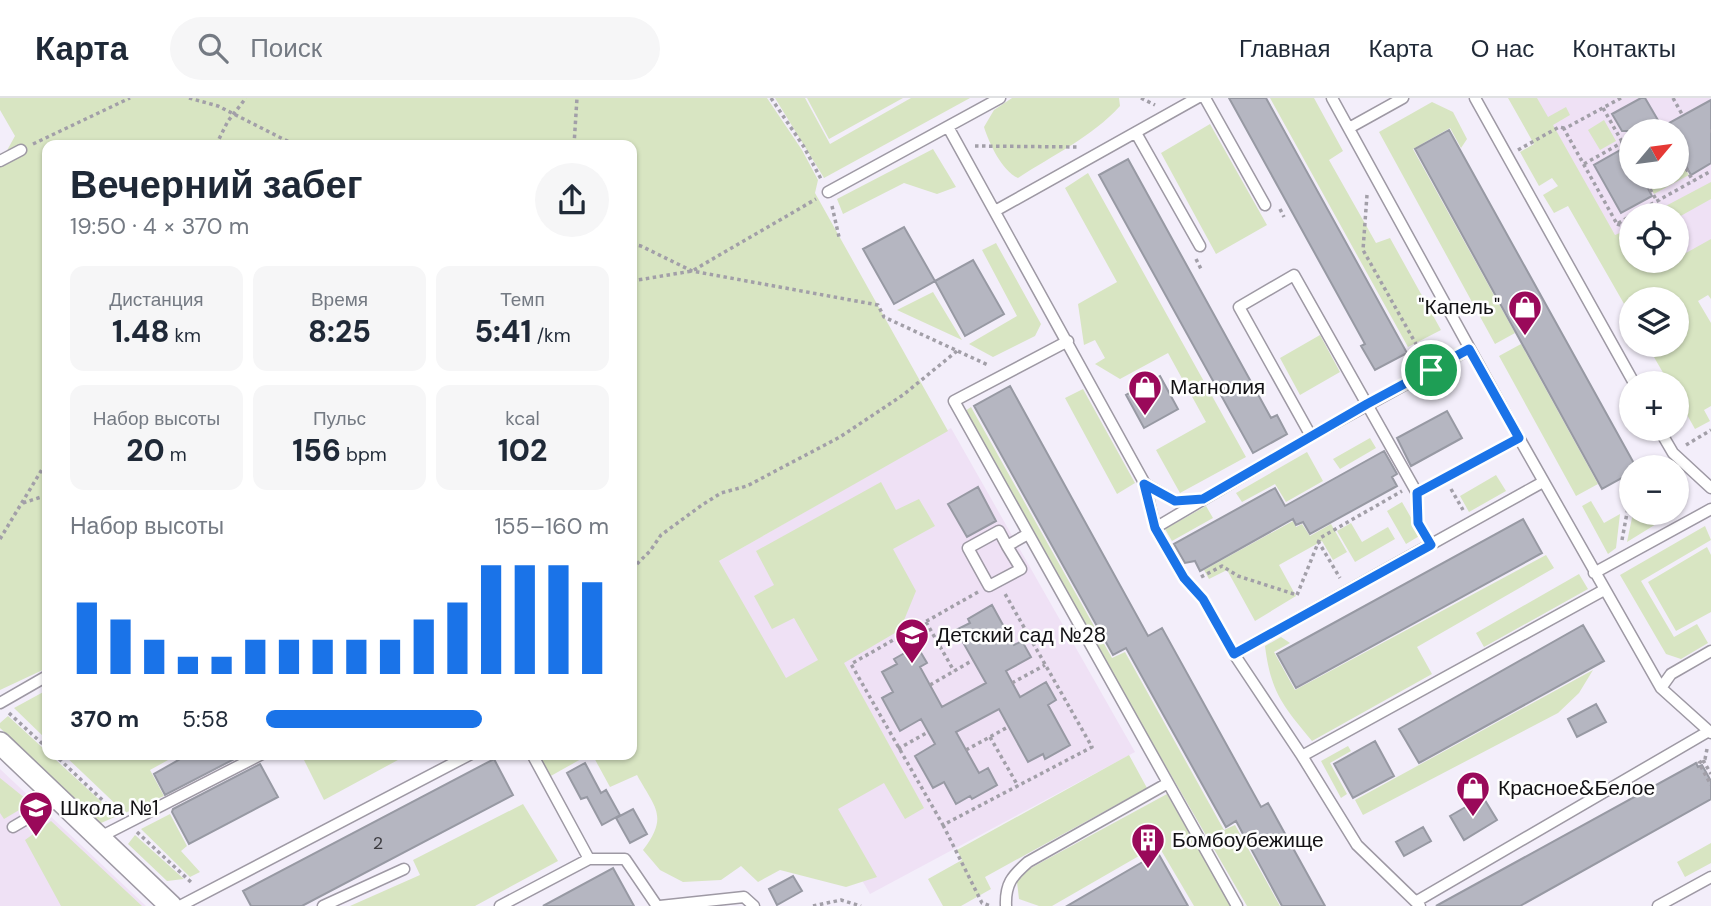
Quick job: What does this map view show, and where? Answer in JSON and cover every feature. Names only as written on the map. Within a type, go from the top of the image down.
[{"type":"street","points":[[0,743],[171,906]]},
{"type":"lane","points":[[995,211],[1197,98]]},
{"type":"lane","points":[[1205,98],[1265,205]]},
{"type":"lane","points":[[948,127],[1068,341],[1144,484],[1155,528],[1184,578],[1203,599],[1234,654],[1302,755],[1357,845],[1418,903],[1710,732],[1661,688],[1469,349],[1332,98]]},
{"type":"lane","points":[[1349,128],[1403,98]]},
{"type":"lane","points":[[1475,98],[1627,371]]},
{"type":"lane","points":[[828,192],[997,99]]},
{"type":"lane","points":[[1136,133],[1200,246]]},
{"type":"lane","points":[[0,161],[21,150]]},
{"type":"lane","points":[[1311,436],[1240,307],[1294,275],[1415,489],[1445,478],[1519,438]]},
{"type":"lane","points":[[1068,341],[954,401],[1237,906]]},
{"type":"lane","points":[[1155,528],[1367,404],[1469,349]]},
{"type":"lane","points":[[1666,441],[1673,453],[1711,488]]},
{"type":"lane","points":[[1234,654],[1544,482]]},
{"type":"lane","points":[[1144,484],[1175,501],[1203,499]]},
{"type":"lane","points":[[1594,573],[1711,509]]},
{"type":"lane","points":[[999,531],[1007,546],[1021,569],[994,584],[968,548],[999,531]]},
{"type":"lane","points":[[1007,546],[1028,534]]},
{"type":"lane","points":[[1302,755],[1604,590]]},
{"type":"lane","points":[[1661,688],[1671,674],[1711,651]]},
{"type":"lane","points":[[0,704],[42,679]]},
{"type":"lane","points":[[98,838],[249,760]]},
{"type":"lane","points":[[180,906],[460,760]]},
{"type":"lane","points":[[535,760],[589,859]]},
{"type":"lane","points":[[1006,906],[1005,892],[1011,876],[1028,862],[1168,783]]},
{"type":"lane","points":[[13,827],[59,800]]},
{"type":"lane","points":[[500,906],[589,859],[625,859],[658,906],[744,897],[754,906]]},
{"type":"lane","points":[[323,906],[404,869]]},
{"type":"lane","points":[[1658,906],[1711,877]]},
{"type":"path","points":[[21,150],[130,98]]},
{"type":"path","points":[[189,98],[234,113],[285,140]]},
{"type":"path","points":[[219,140],[246,98]]},
{"type":"path","points":[[574,140],[578,98]]},
{"type":"path","points":[[771,98],[804,147],[828,192],[839,237]]},
{"type":"path","points":[[1507,155],[1559,127],[1566,128],[1621,98]]},
{"type":"path","points":[[1673,98],[1683,116]]},
{"type":"path","points":[[1584,164],[1624,145],[1603,108]]},
{"type":"path","points":[[1566,128],[1617,223]]},
{"type":"path","points":[[959,145],[1109,148]]},
{"type":"path","points":[[1369,165],[1363,250],[1431,370]]},
{"type":"path","points":[[1655,203],[1711,171]]},
{"type":"path","points":[[1689,173],[1693,181]]},
{"type":"path","points":[[1650,189],[1658,201]]},
{"type":"path","points":[[637,280],[692,271],[828,192]]},
{"type":"path","points":[[637,245],[692,271],[878,306],[884,317],[1006,374]]},
{"type":"path","points":[[637,564],[662,535],[702,505],[721,493],[747,485],[840,437],[903,395],[957,351]]},
{"type":"path","points":[[1673,453],[1711,430]]},
{"type":"path","points":[[0,539],[42,469]]},
{"type":"path","points":[[1445,478],[1470,523]]},
{"type":"path","points":[[1297,595],[1318,541],[1415,489],[1418,523],[1431,545]]},
{"type":"path","points":[[21,503],[42,497]]},
{"type":"path","points":[[1618,560],[1625,525]]},
{"type":"path","points":[[1318,541],[1348,591]]},
{"type":"path","points":[[1195,571],[1200,578],[1222,566],[1238,576],[1297,595],[1309,612]]},
{"type":"path","points":[[943,825],[1092,747],[994,584],[851,664],[943,825],[982,903],[991,906]]},
{"type":"path","points":[[926,622],[954,671]]},
{"type":"path","points":[[930,685],[973,660]]},
{"type":"path","points":[[1012,683],[1045,665]]},
{"type":"path","points":[[0,704],[42,743]]},
{"type":"path","points":[[966,750],[1009,727]]},
{"type":"path","points":[[898,749],[928,732]]},
{"type":"path","points":[[990,737],[1018,786]]},
{"type":"path","points":[[1711,774],[1704,759],[1699,763],[1711,785]]},
{"type":"path","points":[[813,906],[841,900],[861,906]]},
{"type":"shaded area","points":[[1522,98],[1711,98],[1711,246],[1689,258],[1689,203],[1619,203],[1619,273],[1663,273],[1638,287],[1626,287]]},
{"type":"shaded area","name":"Детский сад №28","points":[[951,428],[1135,752],[870,894],[688,579]]},
{"type":"shaded area","name":"Школа №1","points":[[0,769],[146,906],[0,906]]},
{"type":"green space","points":[[0,98],[767,98],[802,150],[818,180],[815,193],[948,431],[719,561],[786,678],[818,660],[794,618],[772,629],[754,596],[774,585],[756,551],[881,482],[896,510],[919,499],[935,526],[893,549],[916,591],[900,630],[844,663],[924,808],[905,819],[884,783],[838,809],[877,877],[846,887],[780,870],[758,882],[741,866],[721,880],[683,882],[660,870],[643,850],[656,829],[657,820],[654,804],[637,775],[610,787],[595,760],[637,760],[637,140],[42,140],[42,670],[0,690],[0,163],[15,136],[0,110]]},
{"type":"green space","points":[[775,98],[805,98],[830,144],[911,98],[970,98],[824,178]]},
{"type":"green space","points":[[807,98],[903,98],[829,139]]},
{"type":"green space","points":[[1012,98],[1119,98],[1120,106],[1085,136],[1018,178],[1002,163],[984,127],[994,110]]},
{"type":"green space","points":[[1270,98],[1314,98],[1343,151],[1329,160],[1376,243],[1390,238],[1441,330],[1408,347]]},
{"type":"green space","points":[[1508,98],[1537,98],[1548,117],[1566,107],[1570,115],[1553,125],[1615,235],[1619,233],[1619,273],[1689,273],[1689,251],[1711,239],[1711,299],[1708,295],[1698,301],[1711,323],[1711,406],[1704,410],[1710,421],[1695,429],[1689,418],[1689,371],[1662,371],[1654,357],[1689,357],[1689,287],[1619,287],[1619,295],[1568,206],[1554,213],[1543,195],[1558,186],[1552,178],[1539,186],[1520,152],[1534,144]]},
{"type":"green space","points":[[1432,102],[1453,112],[1467,139],[1461,148],[1450,128],[1413,149],[1515,333],[1495,344],[1379,132]]},
{"type":"green space","points":[[1604,120],[1616,141],[1600,150],[1588,130]]},
{"type":"green space","points":[[1210,124],[1267,225],[1216,254],[1161,153]]},
{"type":"green space","points":[[933,149],[956,187],[937,194],[904,183],[843,214],[837,199]]},
{"type":"green space","points":[[1088,173],[1246,457],[1180,493],[1156,450],[1206,422],[1168,353],[1120,379],[1095,364],[1105,358],[1095,340],[1084,345],[1078,304],[1117,282],[1065,188]]},
{"type":"green space","points":[[1711,182],[1711,199],[1689,211],[1689,203],[1671,203]]},
{"type":"green space","points":[[996,243],[1041,324],[1035,336],[993,357],[969,344],[1017,316],[982,250]]},
{"type":"green space","points":[[933,292],[962,340],[897,310]]},
{"type":"green space","points":[[1320,335],[1340,372],[1300,395],[1280,358]]},
{"type":"green space","points":[[1521,344],[1598,484],[1576,496],[1499,356]]},
{"type":"green space","points":[[1083,389],[1135,483],[1117,494],[1065,398]]},
{"type":"green space","points":[[971,407],[1112,658],[1125,652],[1224,830],[1235,825],[1280,906],[1247,906],[1106,663],[965,411]]},
{"type":"green space","points":[[1370,438],[1376,448],[1340,469],[1333,459]]},
{"type":"green space","points":[[1307,452],[1323,481],[1286,502],[1275,484],[1242,502],[1236,493]]},
{"type":"green space","points":[[1496,475],[1506,491],[1469,512],[1460,496]]},
{"type":"green space","points":[[1591,501],[1604,523],[1619,515],[1616,548],[1608,554],[1582,506]]},
{"type":"green space","points":[[1402,502],[1421,535],[1406,544],[1387,511]]},
{"type":"green space","points":[[1206,506],[1213,518],[1172,541],[1165,529]]},
{"type":"green space","points":[[1293,521],[1296,527],[1302,524],[1310,536],[1331,524],[1347,552],[1333,560],[1322,541],[1279,565],[1296,596],[1255,621],[1227,570],[1209,579],[1204,570]]},
{"type":"green space","points":[[1351,523],[1362,542],[1388,527],[1395,539],[1355,562],[1337,531]]},
{"type":"green space","points":[[1631,525],[1655,525],[1627,542]]},
{"type":"green space","points":[[1705,526],[1711,540],[1641,581],[1674,637],[1697,624],[1708,643],[1681,659],[1666,654],[1620,575]]},
{"type":"green space","points":[[1707,547],[1711,555],[1711,612],[1676,631],[1648,582]]},
{"type":"green space","points":[[1546,555],[1554,568],[1417,647],[1432,674],[1312,741],[1280,698],[1271,676],[1265,646],[1281,637],[1290,643],[1274,652],[1295,690]]},
{"type":"green space","points":[[1579,574],[1588,589],[1484,647],[1476,633]]},
{"type":"green space","points":[[1593,670],[1579,693],[1558,713],[1363,815],[1355,800]]},
{"type":"green space","points":[[42,693],[42,735],[14,708]]},
{"type":"green space","points":[[8,716],[42,747],[42,760],[56,760],[117,816],[101,823],[0,728],[0,723]]},
{"type":"green space","points":[[1348,746],[1351,751],[1330,763],[1347,794],[1341,798],[1321,761]]},
{"type":"green space","points":[[1129,755],[1147,788],[985,877],[991,889],[961,906],[943,906],[928,879],[962,860],[957,850]]},
{"type":"green space","points":[[69,760],[168,760],[150,770],[164,796],[125,813]]},
{"type":"green space","points":[[304,760],[398,760],[324,800]]},
{"type":"green space","points":[[539,760],[579,760],[549,777]]},
{"type":"green space","points":[[0,778],[31,803],[4,819],[0,813]]},
{"type":"green space","points":[[1167,794],[1231,906],[1194,906],[1158,845],[1052,906],[1039,906],[1019,899],[1017,882],[1029,869]]},
{"type":"green space","points":[[523,804],[558,861],[475,906],[350,906],[420,875],[413,860]]},
{"type":"green space","points":[[170,814],[187,846],[181,851],[200,872],[190,877],[141,829]]},
{"type":"green space","points":[[51,821],[142,906],[61,906],[25,840]]},
{"type":"green space","points":[[135,835],[184,879],[167,881],[128,844]]},
{"type":"green space","points":[[1711,843],[1711,863],[1685,877],[1677,862]]},
{"type":"building","points":[[1229,98],[1266,98],[1407,353],[1375,370],[1361,346],[1365,344]]},
{"type":"building","points":[[1645,98],[1657,119],[1619,119],[1619,126],[1612,114]]},
{"type":"building","points":[[1711,100],[1711,163],[1691,175],[1689,119],[1677,119]]},
{"type":"building","points":[[1449,130],[1619,436],[1619,441],[1629,455],[1619,455],[1619,480],[1602,489],[1415,149]]},
{"type":"building","points":[[1619,151],[1619,189],[1648,189],[1652,196],[1639,203],[1619,203],[1619,209],[1594,165]]},
{"type":"building","points":[[1128,159],[1271,418],[1277,415],[1287,434],[1253,453],[1099,175]]},
{"type":"building","points":[[904,227],[935,281],[894,304],[863,249]]},
{"type":"building","points":[[973,260],[1004,314],[965,336],[935,281]]},
{"type":"building","points":[[1160,376],[1178,409],[1144,428],[1126,395]]},
{"type":"building","points":[[1010,386],[1148,636],[1162,628],[1261,807],[1268,803],[1325,906],[1282,906],[1236,821],[1226,827],[1126,648],[1113,655],[974,406]]},
{"type":"building","points":[[1447,411],[1462,438],[1411,466],[1397,438]]},
{"type":"building","points":[[1384,451],[1397,474],[1392,477],[1397,486],[1310,534],[1303,522],[1296,525],[1293,519],[1200,571],[1195,561],[1185,563],[1174,544],[1275,488],[1285,506]]},
{"type":"building","points":[[978,487],[996,521],[967,537],[948,504]]},
{"type":"building","points":[[1523,519],[1542,553],[1296,688],[1277,654]]},
{"type":"building","points":[[992,605],[1014,645],[1022,641],[1031,657],[1006,671],[1020,697],[1046,682],[1056,700],[1048,705],[1070,745],[1045,759],[1043,754],[1028,762],[999,709],[956,732],[979,773],[988,768],[997,785],[972,799],[970,796],[956,804],[944,782],[933,788],[915,756],[935,744],[921,719],[900,731],[882,698],[893,692],[882,672],[897,664],[894,659],[917,646],[927,663],[920,667],[942,707],[986,683],[956,630],[970,623],[968,619]]},
{"type":"building","points":[[1583,625],[1604,661],[1419,763],[1399,729]]},
{"type":"building","points":[[1596,704],[1606,722],[1577,737],[1568,719]]},
{"type":"building","points":[[1375,741],[1394,776],[1353,798],[1334,764]]},
{"type":"building","points":[[178,760],[232,760],[165,795],[154,774]]},
{"type":"building","points":[[492,760],[513,795],[302,906],[251,906],[243,891]]},
{"type":"building","points":[[585,763],[601,793],[606,790],[620,815],[602,825],[587,797],[581,799],[567,773]]},
{"type":"building","points":[[1696,763],[1698,767],[1702,765],[1711,781],[1711,799],[1520,906],[1436,906]]},
{"type":"building","points":[[260,764],[278,797],[189,844],[172,812],[173,809]]},
{"type":"building","name":"Красное&Белое","points":[[1483,797],[1497,820],[1464,840],[1450,816]]},
{"type":"building","points":[[633,809],[647,834],[630,843],[616,818]]},
{"type":"building","points":[[1423,827],[1431,841],[1404,856],[1396,842]]},
{"type":"building","name":"Бомбоубежище","points":[[1158,853],[1188,906],[1067,906]]},
{"type":"building","points":[[613,868],[634,906],[543,906]]},
{"type":"building","points":[[793,876],[802,891],[777,905],[769,889]]},
{"type":"place","name":"\"Капель\"","points":[[1525,337]]},
{"type":"place","name":"Магнолия","points":[[1145,417]]},
{"type":"place","name":"Детский сад №28","points":[[912,665]]},
{"type":"place","name":"Красное&Белое","points":[[1473,818]]},
{"type":"place","name":"Школа №1","points":[[36,838]]},
{"type":"place","name":"Бомбоубежище","points":[[1148,870]]},
{"type":"route","points":[[1469,349],[1519,438],[1417,493],[1418,523],[1431,545],[1234,654],[1203,599],[1184,578],[1155,528],[1144,484],[1175,501],[1203,499],[1431,370],[1469,349]]}]
